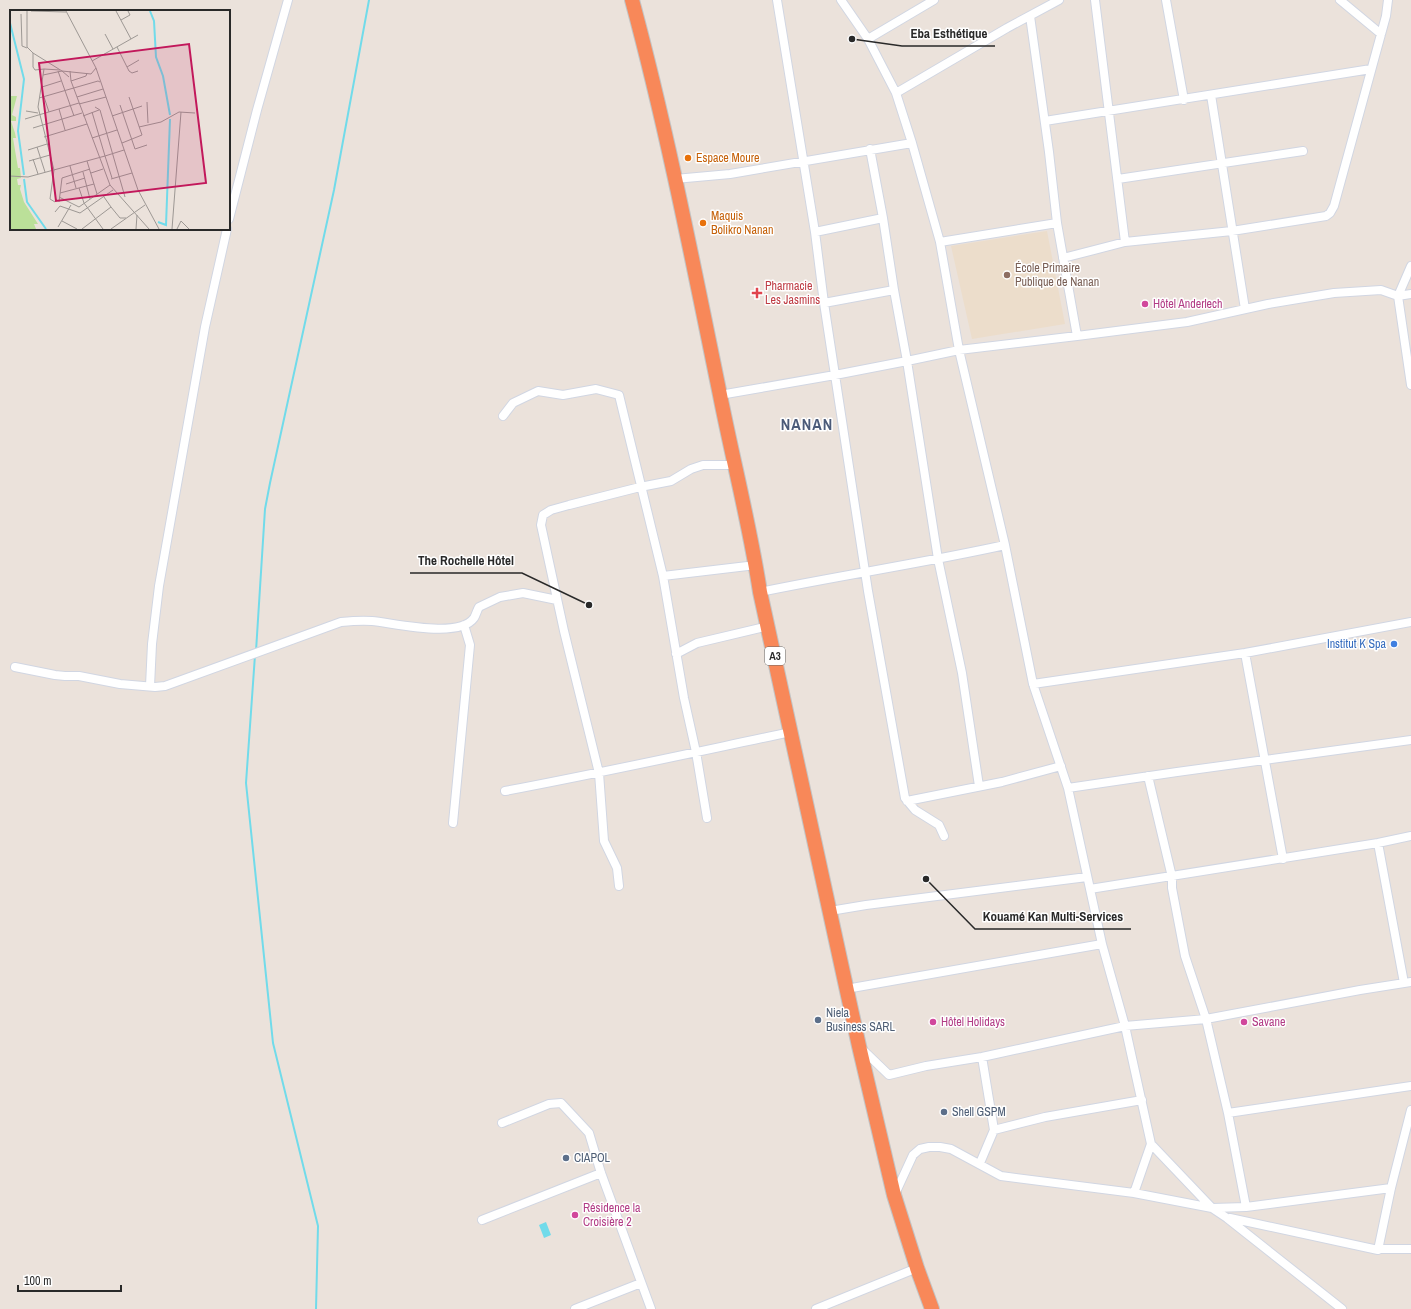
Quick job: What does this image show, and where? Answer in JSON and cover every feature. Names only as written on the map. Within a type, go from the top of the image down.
[{"type":"highway","name":"A3","points":[[632,0],[675,179],[756,565],[760,592],[769,626],[859,1046],[894,1195],[917,1268],[932,1309]]},
{"type":"street","points":[[230,215],[257,110],[288,0]]},
{"type":"street","points":[[777,0],[815,232],[824,303],[881,667],[905,798],[915,810],[939,825],[944,836]]},
{"type":"street","points":[[841,0],[868,39],[896,93],[940,242],[959,350],[1005,545],[1034,684],[1068,788],[1102,944],[1125,1026],[1151,1144],[1134,1194]]},
{"type":"street","points":[[868,39],[934,0]]},
{"type":"street","points":[[896,93],[1059,0]]},
{"type":"street","points":[[1095,0],[1110,111],[1125,242]]},
{"type":"street","points":[[1166,0],[1184,100]]},
{"type":"street","points":[[1340,0],[1381,34]]},
{"type":"street","points":[[1063,258],[1125,242],[1232,231],[1326,216],[1330,213],[1334,206],[1386,16],[1388,0]]},
{"type":"street","points":[[1030,16],[1057,223],[1077,336]]},
{"type":"street","points":[[1045,122],[1371,69]]},
{"type":"street","points":[[1211,96],[1245,309]]},
{"type":"street","points":[[675,179],[730,174],[912,143]]},
{"type":"street","points":[[870,149],[907,361],[938,559],[962,673],[979,786]]},
{"type":"street","points":[[1118,179],[1303,151]]},
{"type":"street","points":[[815,232],[883,218]]},
{"type":"street","points":[[940,242],[1057,223]]},
{"type":"street","points":[[150,686],[152,644],[160,578],[205,327],[227,230]]},
{"type":"street","points":[[1411,266],[1398,296],[1411,385]]},
{"type":"street","points":[[824,303],[894,290]]},
{"type":"street","points":[[720,395],[835,375],[959,350],[1187,322],[1245,309],[1334,293],[1381,290],[1398,296],[1411,294]]},
{"type":"street","points":[[503,416],[513,403],[538,391],[563,395],[596,388],[619,395],[640,487],[663,576],[707,818]]},
{"type":"street","points":[[619,886],[617,868],[604,841],[599,774],[557,600],[541,525],[543,515],[551,510],[640,487],[671,481],[691,469],[703,465],[734,465]]},
{"type":"street","points":[[760,592],[1005,545]]},
{"type":"street","points":[[663,576],[756,565]]},
{"type":"street","points":[[15,667],[55,675],[79,676],[120,684],[165,686],[341,622],[354,620],[370,621],[431,629],[446,629],[464,625],[474,619],[479,607],[500,596],[523,593],[557,600]]},
{"type":"street","points":[[1034,684],[1245,653],[1411,622]]},
{"type":"street","points":[[453,823],[470,645],[464,625]]},
{"type":"street","points":[[676,654],[697,643],[769,626]]},
{"type":"street","points":[[1245,653],[1283,859]]},
{"type":"street","points":[[505,791],[599,774],[669,757],[791,732]]},
{"type":"street","points":[[1068,788],[1411,740]]},
{"type":"street","points":[[907,801],[1002,782],[1061,766]]},
{"type":"street","points":[[1148,776],[1172,877],[1172,888],[1185,956],[1206,1019],[1228,1113],[1246,1207]]},
{"type":"street","points":[[1090,890],[1283,859],[1411,836]]},
{"type":"street","points":[[859,1046],[889,1075],[926,1066],[982,1057],[1125,1026],[1206,1019],[1360,990],[1408,983],[1378,843]]},
{"type":"street","points":[[830,911],[866,905],[1087,877]]},
{"type":"street","points":[[846,989],[1102,944]]},
{"type":"street","points":[[980,1164],[994,1130],[982,1057]]},
{"type":"street","points":[[1228,1113],[1411,1086]]},
{"type":"street","points":[[994,1130],[1045,1117],[1142,1100]]},
{"type":"street","points":[[502,1123],[549,1104],[561,1103],[588,1133],[600,1173],[651,1309]]},
{"type":"street","points":[[1379,1250],[1391,1188],[1411,1110]]},
{"type":"street","points":[[1151,1144],[1212,1208],[1227,1218],[1342,1309]]},
{"type":"street","points":[[894,1195],[913,1156],[920,1149],[929,1147],[951,1149],[1001,1176],[1134,1194],[1212,1208],[1246,1207],[1391,1188]]},
{"type":"street","points":[[482,1220],[600,1173]]},
{"type":"street","points":[[1227,1218],[1379,1250],[1411,1249]]},
{"type":"street","points":[[816,1309],[917,1268]]},
{"type":"street","points":[[575,1309],[641,1283]]},
{"type":"shaded area","name":"École Primaire Publique de Nanan","points":[[1047,231],[1065,324],[972,339],[951,246]]},
{"type":"water","points":[[546,1222],[551,1235],[544,1238],[539,1225]]},
{"type":"waterway","points":[[256,651],[265,509],[334,190],[369,0]]},
{"type":"waterway","points":[[255,655],[246,783],[273,1043],[318,1226],[316,1309]]},
{"type":"place","name":"Eba Esthétique","points":[[852,39]]},
{"type":"place","name":"Espace Moure","points":[[688,158]]},
{"type":"place","name":"Maquis Bolikro Nanan","points":[[703,223]]},
{"type":"place","name":"École Primaire Publique de Nanan","points":[[1007,275]]},
{"type":"place","name":"Pharmacie Les Jasmins","points":[[757,293]]},
{"type":"place","name":"Hôtel Anderlech","points":[[1145,304]]},
{"type":"place","name":"The Rochelle Hôtel","points":[[589,605]]},
{"type":"place","name":"Institut K Spa","points":[[1394,644]]},
{"type":"place","name":"Kouamé Kan Multi-Services","points":[[926,879]]},
{"type":"place","name":"Niela Business SARL","points":[[818,1020]]},
{"type":"place","name":"Hôtel Holidays","points":[[933,1022]]},
{"type":"place","name":"Savane","points":[[1244,1022]]},
{"type":"place","name":"Shell GSPM","points":[[944,1112]]},
{"type":"place","name":"CIAPOL","points":[[566,1158]]},
{"type":"place","name":"Résidence la Croisière 2","points":[[575,1215]]},
{"type":"district","name":"NANAN","points":[[807,424]]}]
